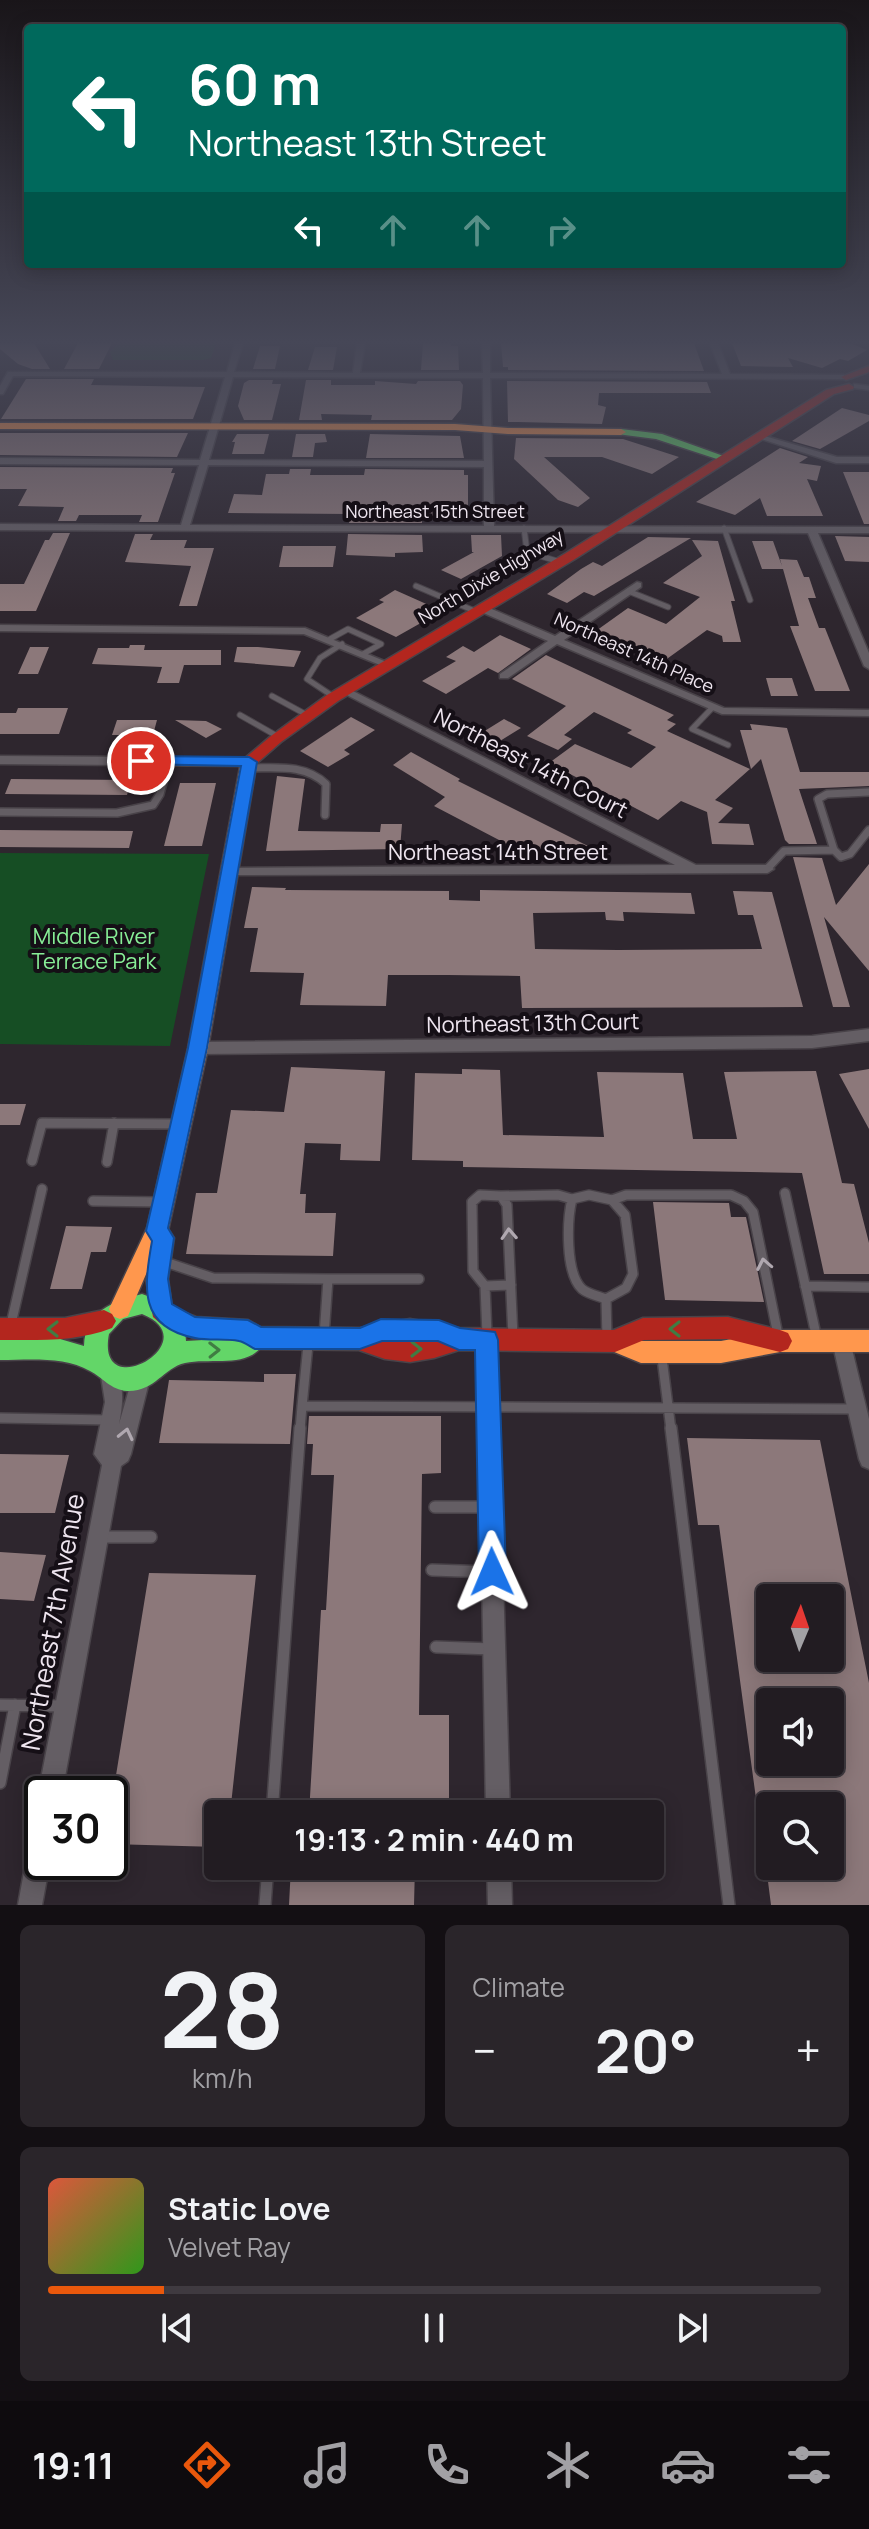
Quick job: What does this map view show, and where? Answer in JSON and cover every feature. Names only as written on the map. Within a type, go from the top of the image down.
[{"type":"street","points":[[185,527],[212,432]]},
{"type":"street","points":[[487,432],[489,528]]},
{"type":"street","points":[[626,432],[658,436],[723,458]]},
{"type":"street","name":"North Dixie Highway","points":[[249,765],[277,736],[384,663],[480,610],[768,432]]},
{"type":"street","points":[[761,436],[836,460],[869,460]]},
{"type":"street","points":[[0,461],[488,464]]},
{"type":"street","name":"Northeast 15th Street","points":[[0,527],[869,530]]},
{"type":"street","points":[[812,530],[869,666]]},
{"type":"street","points":[[504,676],[633,588]]},
{"type":"street","name":"Northeast 14th Place","points":[[480,610],[556,638],[722,711],[869,713]]},
{"type":"street","points":[[0,628],[305,631],[384,663]]},
{"type":"street","name":"Northeast 14th Court","points":[[340,693],[698,871]]},
{"type":"street","points":[[0,760],[249,765],[198,1048],[157,1231],[147,1239],[137,1278],[120,1309]]},
{"type":"street","name":"Northeast 14th Street","points":[[229,872],[767,869]]},
{"type":"street","name":"Northeast 13th Court","points":[[198,1048],[812,1042],[869,1035]]},
{"type":"street","points":[[2,1349],[61,1349],[81,1353],[95,1361],[110,1376],[130,1380],[141,1378],[162,1365],[176,1336],[156,1291],[163,1238],[157,1231]]},
{"type":"street","points":[[5,1329],[65,1329],[104,1321],[120,1309],[142,1304],[195,1328],[248,1331],[255,1338],[360,1339],[381,1330],[439,1330],[459,1339],[611,1341],[641,1352],[721,1352],[780,1341],[869,1341]]},
{"type":"street","points":[[95,1361],[94,1340],[104,1321]]},
{"type":"street","points":[[611,1341],[643,1329],[728,1328],[780,1341]]},
{"type":"street","points":[[169,1356],[196,1350],[244,1349],[255,1338]]},
{"type":"street","points":[[487,1340],[498,1800]]},
{"type":"street","points":[[841,1341],[869,1459]]},
{"type":"street","name":"Northeast 7th Avenue","points":[[110,1376],[114,1402],[104,1454],[112,1461]]},
{"type":"street","name":"Northeast 7th Avenue","points":[[53,1776],[112,1461],[121,1454],[141,1378]]},
{"type":"street","points":[[30,1905],[34,1880]]},
{"type":"street","points":[[499,1880],[500,1905]]},
{"type":"lane","points":[[524,528],[527,552],[557,561]]},
{"type":"lane","points":[[724,528],[750,600]]},
{"type":"lane","points":[[416,586],[480,610]]},
{"type":"lane","points":[[633,588],[668,607]]},
{"type":"lane","points":[[330,639],[348,629],[381,644],[363,654]]},
{"type":"lane","points":[[340,693],[307,679],[320,658],[342,644]]},
{"type":"lane","points":[[272,696],[307,715]]},
{"type":"lane","points":[[713,707],[692,729],[728,745]]},
{"type":"lane","points":[[240,715],[277,736]]},
{"type":"lane","points":[[0,812],[117,813],[153,805],[160,794],[169,761]]},
{"type":"lane","points":[[249,765],[318,774],[326,784],[325,815]]},
{"type":"lane","points":[[869,792],[827,794],[818,799],[834,850],[841,857],[850,854],[869,830]]},
{"type":"lane","points":[[767,869],[784,851],[834,850]]},
{"type":"lane","points":[[32,1161],[42,1123],[181,1124]]},
{"type":"lane","points":[[107,1162],[114,1123]]},
{"type":"lane","points":[[2,1349],[42,1189]]},
{"type":"lane","points":[[785,1193],[818,1341]]},
{"type":"lane","points":[[487,1340],[485,1286],[473,1271],[472,1202],[480,1195],[558,1195],[572,1199],[589,1195],[612,1200],[626,1195],[731,1195],[744,1201],[753,1212],[780,1341]]},
{"type":"lane","points":[[501,1196],[507,1205],[514,1340]]},
{"type":"lane","points":[[572,1199],[567,1213],[575,1280],[583,1290],[606,1299]]},
{"type":"lane","points":[[606,1299],[626,1288],[633,1274],[625,1215],[612,1200]]},
{"type":"lane","points":[[93,1201],[163,1202]]},
{"type":"lane","points":[[160,1261],[213,1278],[419,1279]]},
{"type":"lane","points":[[273,1800],[302,1406],[328,1279]]},
{"type":"lane","points":[[485,1286],[511,1285]]},
{"type":"lane","points":[[805,1286],[868,1287]]},
{"type":"lane","points":[[606,1299],[611,1341]]},
{"type":"lane","points":[[661,1352],[729,1905]]},
{"type":"lane","points":[[302,1406],[857,1409]]},
{"type":"lane","points":[[0,1418],[111,1420]]},
{"type":"lane","points":[[435,1507],[491,1507]]},
{"type":"lane","points":[[96,1537],[151,1537]]},
{"type":"lane","points":[[432,1570],[492,1572]]},
{"type":"lane","points":[[436,1647],[494,1649]]},
{"type":"lane","points":[[0,1705],[65,1706]]},
{"type":"lane","points":[[0,1783],[15,1705]]},
{"type":"lane","points":[[265,1905],[267,1880]]},
{"type":"green space","name":"Middle River Terrace Park","points":[[0,853],[209,854],[170,1046],[0,1044]]},
{"type":"building","points":[[806,432],[850,432],[820,449],[792,441]]},
{"type":"building","points":[[0,433],[188,433],[177,457],[0,455]]},
{"type":"building","points":[[237,434],[269,434],[264,454],[232,454],[235,442],[232,442]]},
{"type":"building","points":[[296,434],[325,434],[327,442],[315,443],[313,457],[292,457]]},
{"type":"building","points":[[370,434],[460,436],[464,458],[366,458]]},
{"type":"building","points":[[516,438],[623,439],[679,457],[652,474],[602,457],[544,457],[590,498],[578,507],[558,500],[514,459]]},
{"type":"building","points":[[780,448],[808,457],[799,463],[821,466],[817,481],[807,479],[823,516],[767,516],[760,498],[735,515],[696,502]]},
{"type":"building","points":[[0,467],[173,468],[171,473],[175,473],[158,522],[139,522],[142,515],[79,515],[76,521],[58,521],[64,507],[18,506],[27,489],[0,489]]},
{"type":"building","points":[[290,469],[311,469],[310,475],[364,475],[365,469],[464,470],[464,475],[468,475],[468,516],[422,516],[422,523],[349,523],[350,514],[228,513],[234,494],[262,495],[266,474],[289,474]]},
{"type":"building","points":[[843,472],[869,472],[869,524],[864,524]]},
{"type":"building","points":[[53,533],[70,533],[36,611],[0,611],[0,584],[24,584],[45,540],[49,540]]},
{"type":"building","points":[[135,534],[153,534],[150,540],[187,540],[184,548],[214,548],[197,606],[179,606],[191,566],[125,562]]},
{"type":"building","points":[[348,534],[422,535],[423,552],[395,553],[395,557],[346,555]]},
{"type":"building","points":[[471,535],[501,535],[502,556],[461,579],[441,570],[474,552]]},
{"type":"building","points":[[835,536],[869,537],[869,562],[845,561]]},
{"type":"building","points":[[648,537],[691,538],[594,596],[584,592],[567,603],[547,594],[593,562],[602,566]]},
{"type":"building","points":[[692,540],[718,541],[735,601],[731,601],[741,642],[723,642],[722,636],[707,630],[664,661],[593,633],[628,608],[666,624],[700,597],[663,583],[702,556]]},
{"type":"building","points":[[752,541],[773,541],[782,566],[780,559],[797,560],[804,577],[809,577],[816,598],[808,598],[819,628],[825,628],[850,691],[815,691],[790,626],[799,626],[783,569],[762,569]]},
{"type":"building","points":[[283,546],[336,546],[333,567],[279,567]]},
{"type":"building","points":[[395,590],[442,611],[396,637],[356,618],[384,602],[379,600]]},
{"type":"building","points":[[500,635],[531,649],[498,673],[488,668],[446,694],[422,681],[456,661],[446,657],[463,646],[474,652]]},
{"type":"building","points":[[130,645],[145,645],[144,650],[221,650],[221,665],[184,665],[179,683],[157,683],[162,667],[92,664],[98,648],[129,648]]},
{"type":"building","points":[[30,647],[49,647],[38,674],[18,674]]},
{"type":"building","points":[[237,647],[301,651],[294,667],[234,662]]},
{"type":"building","points":[[546,655],[674,715],[667,720],[676,724],[667,731],[750,769],[715,800],[733,808],[718,823],[749,824],[754,845],[712,844],[707,812],[681,801],[658,820],[549,763],[575,744],[631,768],[656,747],[627,733],[632,730],[594,712],[564,735],[572,739],[558,750],[527,736],[566,706],[512,679]]},
{"type":"building","points":[[766,678],[792,678],[798,696],[771,696]]},
{"type":"building","points":[[18,708],[68,708],[59,734],[0,734],[0,713],[16,713]]},
{"type":"building","points":[[351,717],[375,730],[344,750],[350,754],[328,767],[300,751]]},
{"type":"building","points":[[504,719],[521,728],[500,741],[483,732]]},
{"type":"building","points":[[117,720],[157,720],[153,735],[112,735]]},
{"type":"building","points":[[175,720],[206,721],[222,729],[206,738]]},
{"type":"building","points":[[750,724],[787,728],[800,772],[869,772],[869,786],[799,789],[817,844],[789,844],[785,840],[761,759],[751,769],[740,730],[752,730]]},
{"type":"building","points":[[411,752],[460,779],[458,781],[596,850],[539,850],[527,843],[518,850],[434,806],[445,797],[393,765]]},
{"type":"building","points":[[277,776],[305,779],[298,831],[380,832],[381,824],[402,824],[400,849],[266,851]]},
{"type":"building","points":[[11,779],[131,780],[127,795],[5,794]]},
{"type":"building","points":[[180,783],[216,783],[202,846],[164,846]]},
{"type":"building","points":[[0,830],[133,831],[129,848],[0,847]]},
{"type":"building","points":[[793,857],[822,858],[836,905],[869,864],[869,971],[824,917],[850,1007],[833,1007]]},
{"type":"building","points":[[252,887],[449,891],[449,900],[480,901],[480,890],[691,893],[695,914],[623,912],[624,921],[606,920],[605,912],[533,913],[535,949],[618,950],[762,949],[753,915],[738,915],[733,891],[772,892],[803,1007],[522,1008],[520,976],[448,975],[388,975],[386,1006],[300,1005],[304,973],[250,972],[258,928],[244,928]]},
{"type":"building","points":[[291,1067],[385,1071],[380,1161],[340,1160],[341,1144],[305,1143],[300,1194],[306,1194],[305,1213],[336,1213],[333,1256],[186,1254],[196,1193],[217,1193],[231,1110],[284,1112]]},
{"type":"building","points":[[462,1069],[500,1070],[503,1135],[604,1137],[597,1072],[683,1073],[693,1139],[737,1139],[724,1072],[816,1071],[842,1183],[854,1184],[869,1243],[869,1274],[824,1274],[802,1173],[463,1167],[463,1161],[412,1160],[415,1073],[462,1074]]},
{"type":"building","points":[[869,1069],[869,1129],[839,1074]]},
{"type":"building","points":[[0,1104],[26,1104],[20,1125],[0,1125]]},
{"type":"building","points":[[653,1202],[729,1203],[731,1217],[746,1217],[764,1302],[665,1300]]},
{"type":"building","points":[[66,1226],[112,1227],[106,1252],[91,1252],[82,1289],[50,1289]]},
{"type":"building","points":[[264,1374],[296,1374],[290,1444],[159,1443],[169,1380],[264,1382]]},
{"type":"building","points":[[309,1416],[441,1416],[441,1473],[422,1474],[419,1715],[449,1715],[449,1798],[310,1800],[321,1610],[326,1610],[334,1475],[311,1475],[313,1444],[307,1444]]},
{"type":"building","points":[[687,1438],[820,1440],[869,1683],[869,1905],[771,1905],[768,1880],[844,1880],[844,1792],[756,1792],[756,1799],[719,1525],[698,1525]]},
{"type":"building","points":[[0,1454],[69,1455],[55,1513],[0,1513]]},
{"type":"building","points":[[0,1552],[46,1555],[34,1601],[0,1599]]},
{"type":"building","points":[[149,1573],[256,1575],[232,1800],[204,1800],[204,1847],[128,1844],[128,1776],[116,1776]]},
{"type":"building","points":[[290,1880],[415,1880],[414,1905],[289,1905]]},
{"type":"traffic: fast","points":[[621,432],[658,436],[723,458]]},
{"type":"traffic: fast","points":[[142,1304],[163,1312],[174,1326],[174,1341],[168,1357],[156,1370],[141,1379],[124,1380],[108,1372],[102,1365],[95,1342],[100,1327],[112,1314],[142,1304]]},
{"type":"traffic: fast","points":[[169,1356],[196,1350],[244,1349],[255,1338]]},
{"type":"traffic: fast","points":[[0,1349],[60,1350],[95,1361]]},
{"type":"traffic: slow","points":[[610,432],[621,432]]},
{"type":"traffic: slow","points":[[120,1309],[147,1246],[157,1231],[198,1048],[248,767]]},
{"type":"traffic: slow","points":[[615,1341],[641,1352],[721,1352],[780,1341],[869,1341]]},
{"type":"traffic: jam","points":[[248,767],[249,762],[276,739],[332,698],[571,556],[767,432]]},
{"type":"traffic: jam","points":[[157,1231],[163,1238],[157,1279],[161,1310]]},
{"type":"traffic: jam","points":[[169,1317],[195,1328],[248,1331],[255,1338],[360,1339]]},
{"type":"traffic: jam","points":[[0,1329],[65,1329],[104,1321]]},
{"type":"traffic: jam","points":[[459,1339],[434,1348],[410,1351],[385,1348],[360,1339],[385,1332],[410,1330],[459,1339],[615,1341],[643,1329],[728,1328],[780,1341]]},
{"type":"route","points":[[141,761],[249,762],[198,1048],[157,1231],[163,1238],[156,1291],[161,1310],[169,1317],[195,1328],[248,1331],[255,1338],[360,1339],[381,1330],[439,1330],[459,1339],[487,1340],[492,1572]]}]
